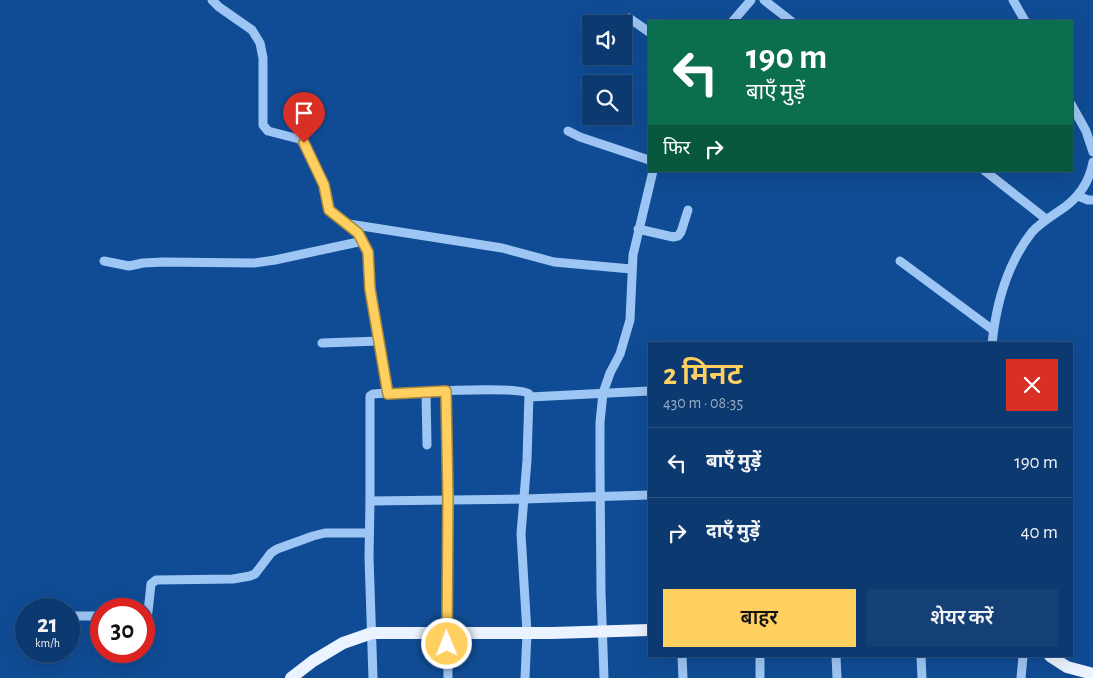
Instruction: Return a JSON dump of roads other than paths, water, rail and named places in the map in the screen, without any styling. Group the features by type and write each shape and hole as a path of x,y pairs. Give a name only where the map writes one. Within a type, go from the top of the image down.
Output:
{"main road":[{"path":"291,678 313,660 343,643 372,633 527,633 648,630"},
{"path":"1052,657 1067,667 1093,674"}],"street":[{"path":"212,0 252,30 260,43 265,129 298,139 304,143 324,185 329,210 349,224 363,241 369,257 370,289 388,394"},
{"path":"734,20 751,0"},
{"path":"764,0 790,20"},
{"path":"1013,0 1024,20"},
{"path":"632,20 648,31"},
{"path":"1073,108 1086,132 1093,151"},
{"path":"568,131 580,137 648,160"},
{"path":"992,342 999,297 1017,257 1032,232 1046,219 1078,196 1090,174 1093,162"},
{"path":"604,678 601,592 600,422 603,393 610,373 620,354 630,320 631,268 638,228 653,172"},
{"path":"986,172 1046,219"},
{"path":"1078,196 1093,200"},
{"path":"638,228 673,237 678,236 688,210"},
{"path":"349,224 502,248 554,262 631,268"},
{"path":"104,261 129,266 143,262 254,263 363,241"},
{"path":"900,261 993,330"},
{"path":"322,343 380,341"},
{"path":"446,391 448,678"},
{"path":"373,678 369,533 370,396 373,394 446,391 523,391 528,392 530,397 521,550 527,633 525,678"},
{"path":"530,397 648,391"},
{"path":"426,392 426,445"},
{"path":"370,501 648,495"},
{"path":"150,598 151,584 156,580 233,579 250,576 255,574 277,549 304,539 326,534 369,533"},
{"path":"682,657 683,678"},
{"path":"760,657 760,678"},
{"path":"836,657 837,678"},
{"path":"922,657 922,678"},
{"path":"1021,678 1023,657"}]}
